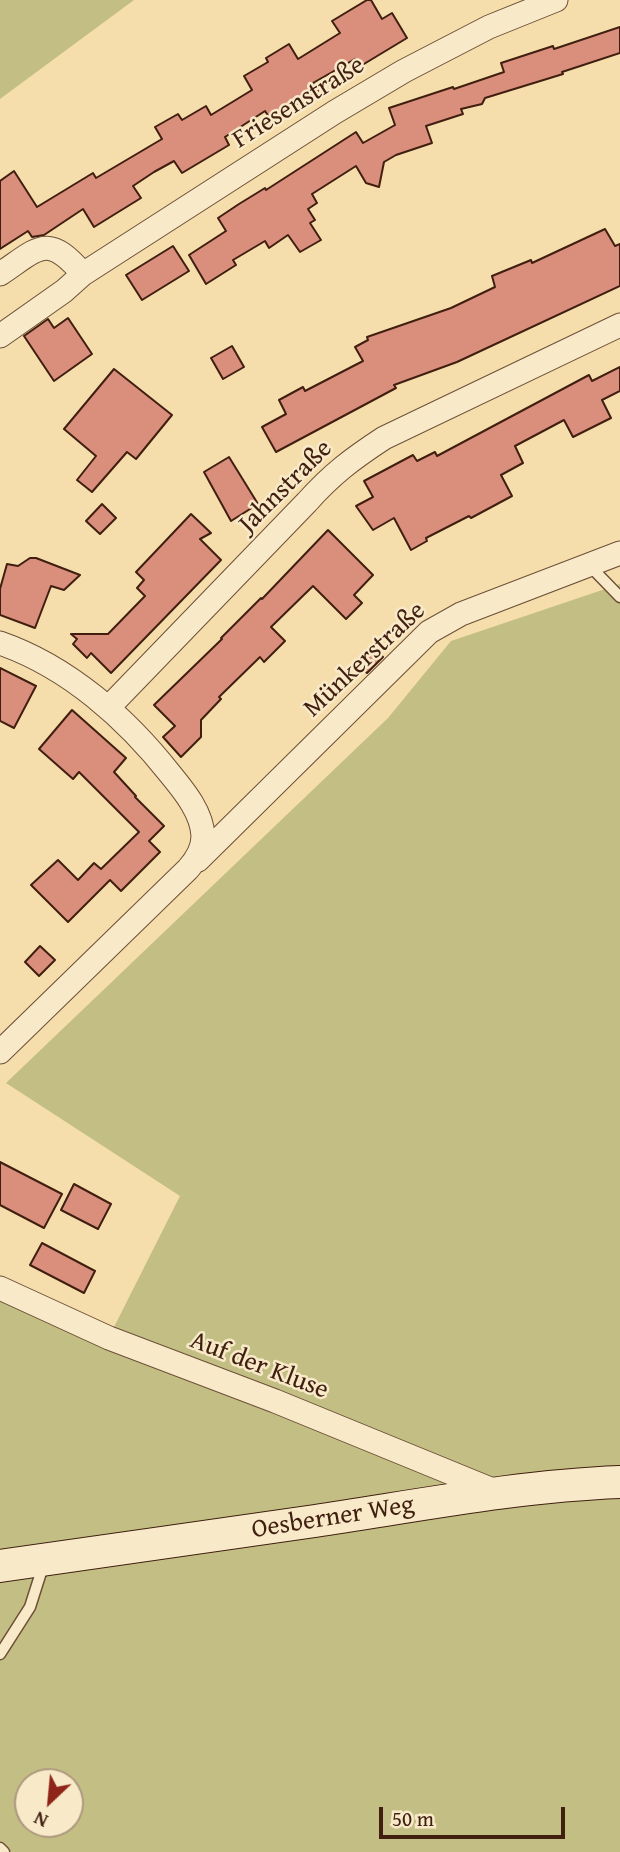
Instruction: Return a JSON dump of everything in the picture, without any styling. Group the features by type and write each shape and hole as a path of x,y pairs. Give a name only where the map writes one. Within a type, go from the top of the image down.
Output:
{"street":[{"name":"Friesenstraße","path":"0,336 64,291 83,274 335,112 404,71 489,26 556,0"},
{"path":"0,274 39,248 50,248 59,250 83,274"},
{"name":"Jahnstraße","path":"108,708 328,479 351,460 384,438 620,325"},
{"name":"Münkerstraße","path":"0,1052 429,632 461,614 620,553"},
{"path":"0,643 46,665 81,687 119,717 161,762 182,789 201,822 201,848 192,864"},
{"name":"Auf der Kluse","path":"0,1288 109,1338 275,1401 500,1493"},
{"name":"Oesberner Weg","path":"0,1566 500,1493 582,1483 620,1482"}],"lane":[{"path":"589,565 620,597"},
{"path":"0,1654 30,1607 46,1559"},
{"path":"0,1848 4,1852"}],"shaded area":[{"path":"0,0 134,0 0,99"},
{"path":"620,584 620,1852 0,1852 0,1293 109,1337 180,1196 6,1083 388,718 451,641"}],"building":[{"path":"371,0 382,19 392,13 407,38 359,67 355,59 313,83 318,91 271,120 265,111 225,137 229,145 182,173 174,161 154,172 133,186 141,198 94,227 83,209 44,235 32,237 28,231 0,249 0,181 14,171 37,207 93,173 96,178 162,139 155,127 178,114 182,120 206,106 211,115 252,90 244,76 268,62 266,58 289,44 298,59 340,33 332,21"},
{"path":"620,27 620,53 485,98 482,104 461,109 463,114 426,126 432,143 384,162 379,187 366,183 356,166 312,194 317,203 308,209 315,220 310,223 321,240 300,252 288,235 269,248 265,241 233,260 236,265 206,284 189,255 226,231 218,218 239,204 265,188 266,190 356,132 363,143 395,125 389,108 504,72 501,63"},
{"path":"605,229 615,246 620,244 620,286 457,362 394,385 396,388 276,452 262,427 286,414 279,400 303,387 305,391 363,361 355,347 368,340 367,337 451,308 495,287 492,276 531,260 532,263"},
{"path":"173,246 189,271 142,300 126,275"},
{"path":"68,318 92,354 54,381 24,336 48,319 54,328"},
{"path":"232,346 244,367 223,379 211,358"},
{"path":"620,367 620,391 602,400 611,418 573,437 564,420 515,446 523,463 501,475 512,496 426,538 427,541 411,550 394,518 373,530 356,506 373,497 364,481 413,455 417,461 435,452 437,456 589,375 592,381"},
{"path":"114,369 172,415 136,459 127,452 92,492 77,480 96,456 64,429"},
{"path":"229,457 258,504 231,521 204,472"},
{"path":"102,504 116,518 100,534 86,521"},
{"path":"191,514 211,533 200,539 221,560 111,673 91,653 87,658 73,644 77,639 71,634 108,634 145,596 137,588 144,580 136,572"},
{"path":"328,530 373,575 354,595 362,603 346,619 313,586 271,627 285,641 264,662 260,657 219,697 221,699 201,720 201,737 181,757 163,737 175,726 154,705"},
{"path":"30,558 80,575 64,590 51,586 35,628 0,615 0,589 7,564 18,566"},
{"path":"373,648 383,657 367,673 358,666"},
{"path":"0,668 36,686 14,728 0,721"},
{"path":"72,710 126,758 114,772 164,826 149,841 160,852 121,891 110,880 68,922 31,885 58,860 78,880 94,863 101,869 139,832 79,772 73,779 39,749"},
{"path":"40,946 55,960 39,976 25,962"},
{"path":"0,1162 62,1194 44,1228 0,1205"},
{"path":"74,1184 111,1204 98,1229 61,1210"},
{"path":"42,1243 95,1271 84,1293 30,1265"}]}
